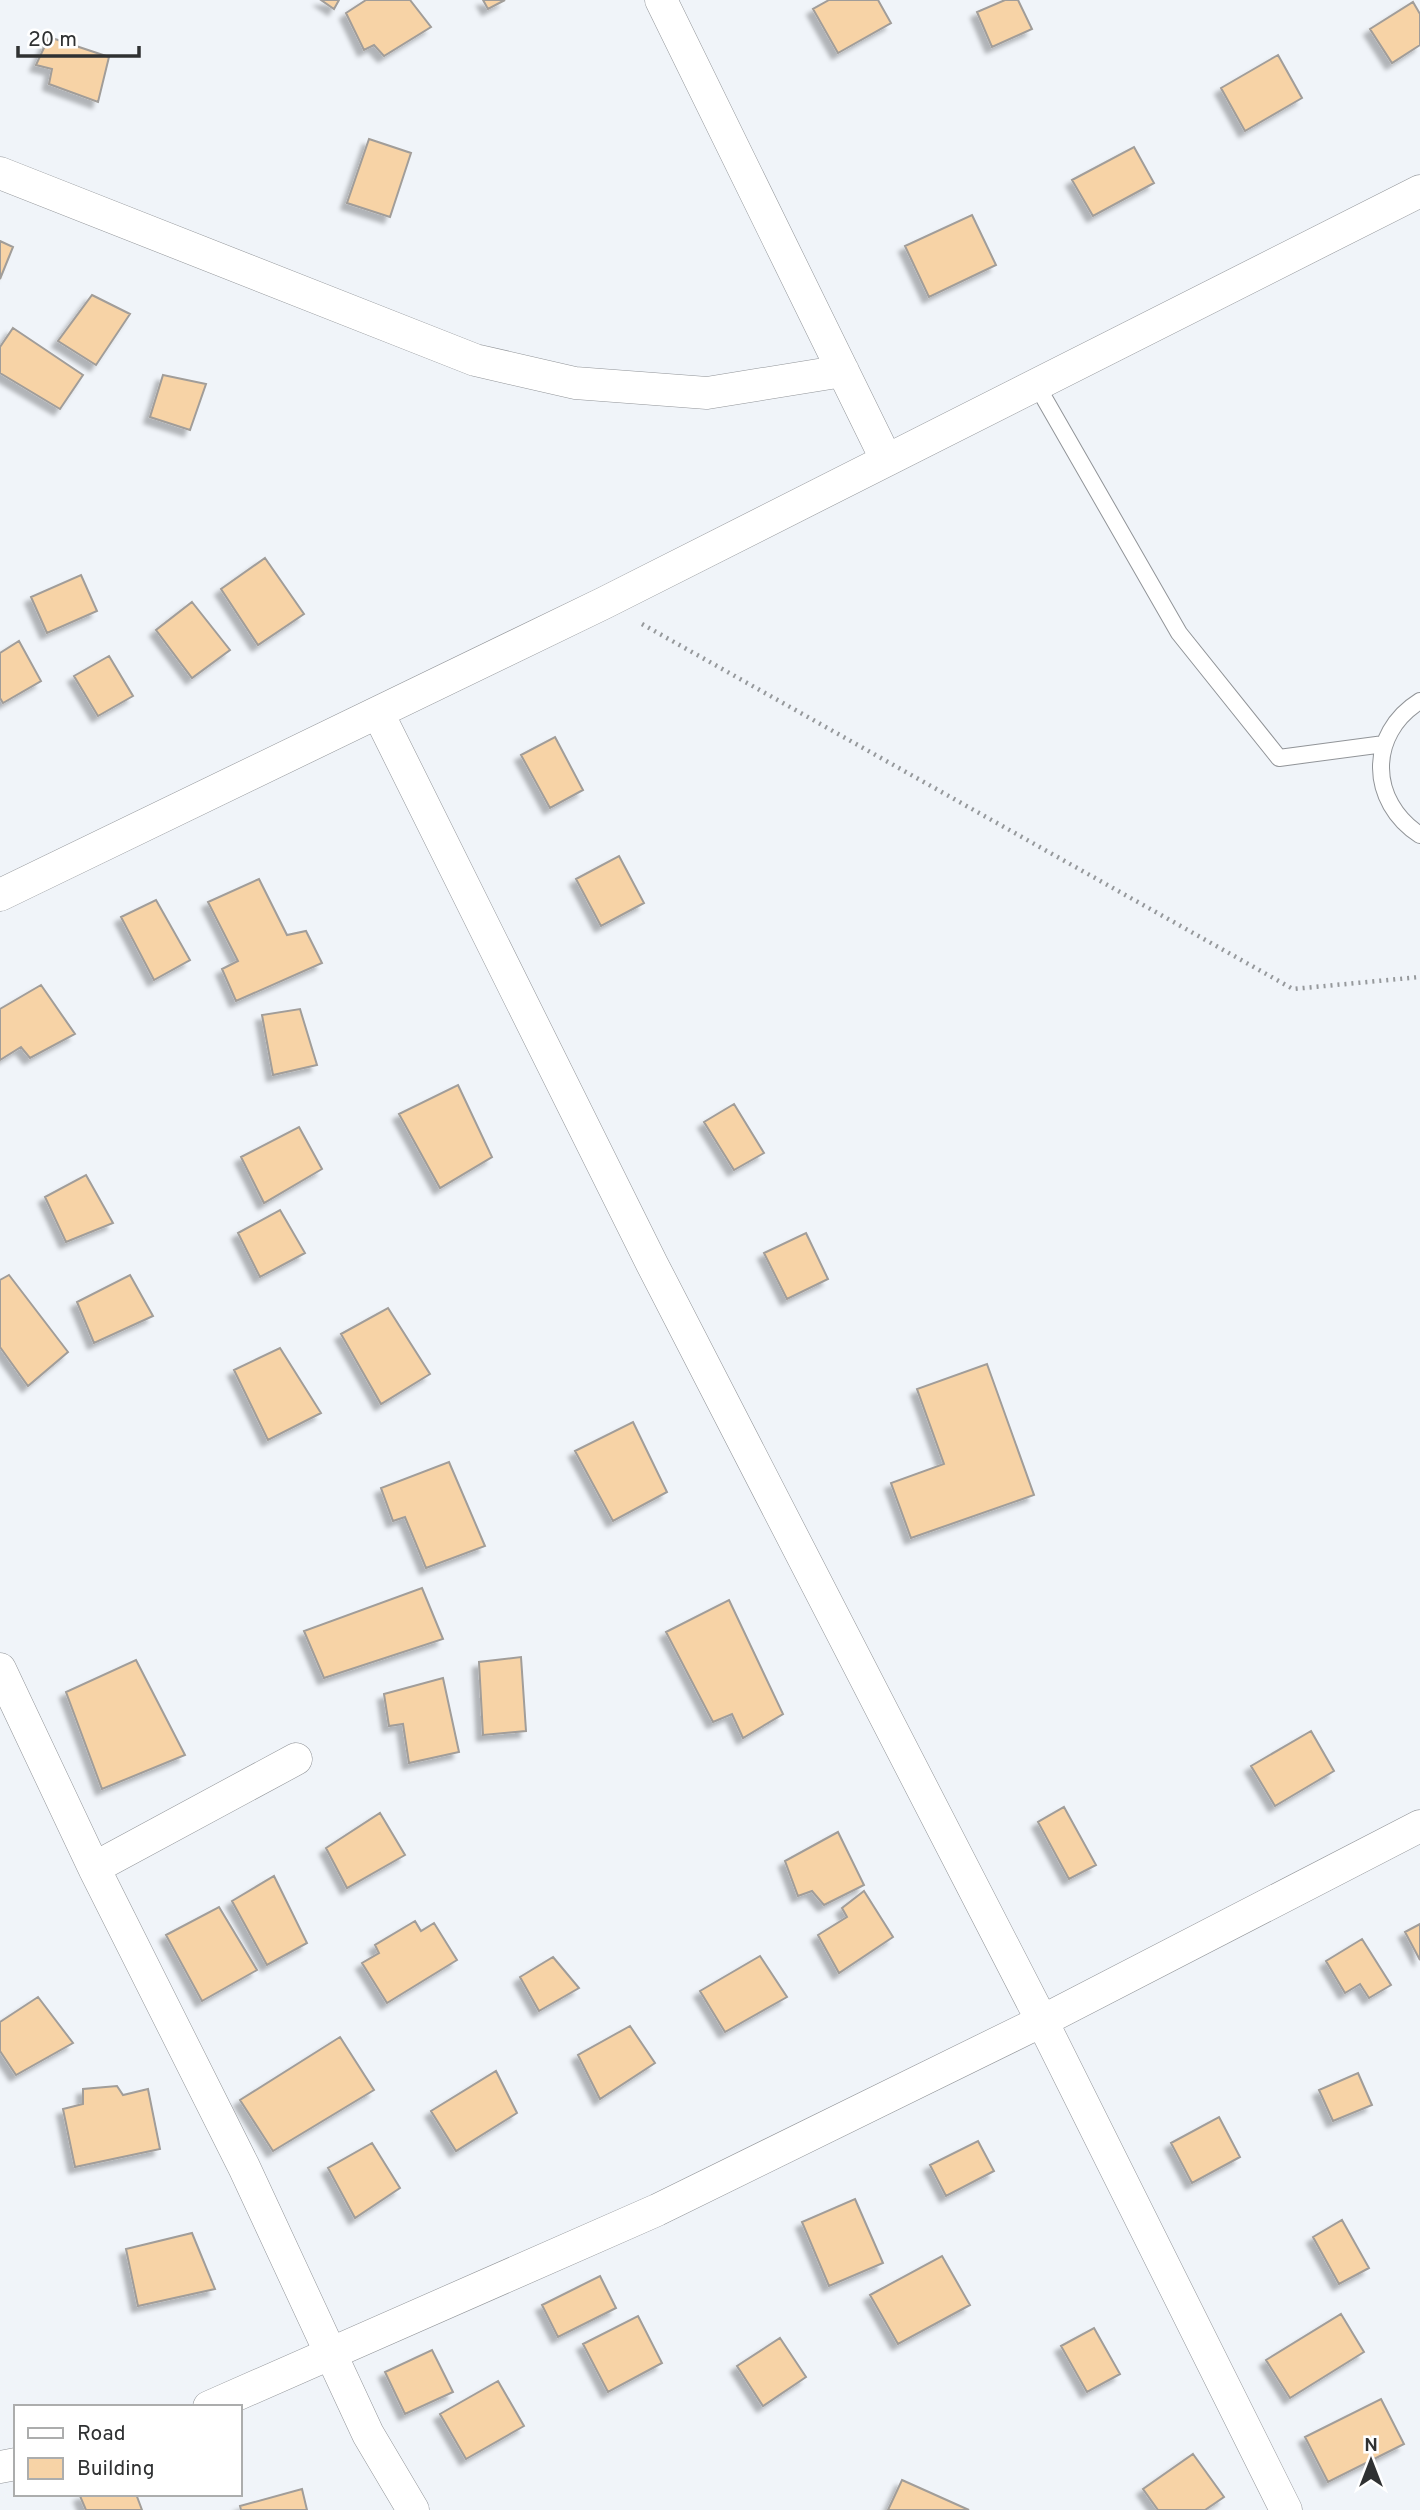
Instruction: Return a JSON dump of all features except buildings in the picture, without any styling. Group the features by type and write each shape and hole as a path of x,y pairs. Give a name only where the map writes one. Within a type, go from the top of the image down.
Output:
{"street":[{"path":"671,3 886,459"},
{"path":"0,173 488,363 575,383 707,393 844,371"},
{"path":"0,895 604,603 1420,191"},
{"path":"378,713 652,1264 1042,2021 1286,2510"},
{"path":"0,1669 94,1868 244,2166 368,2434 413,2510"},
{"path":"94,1868 296,1759"},
{"path":"213,2405 330,2351 657,2210 1042,2021 1420,1826"}],"lane":[{"path":"1036,384 1179,633 1279,758 1384,744"},
{"path":"1420,701 1408,708 1392,726 1384,744 1380,767 1383,790 1392,810 1404,825 1420,835"}],"path":[{"path":"604,603 1293,989 1420,977"}]}
